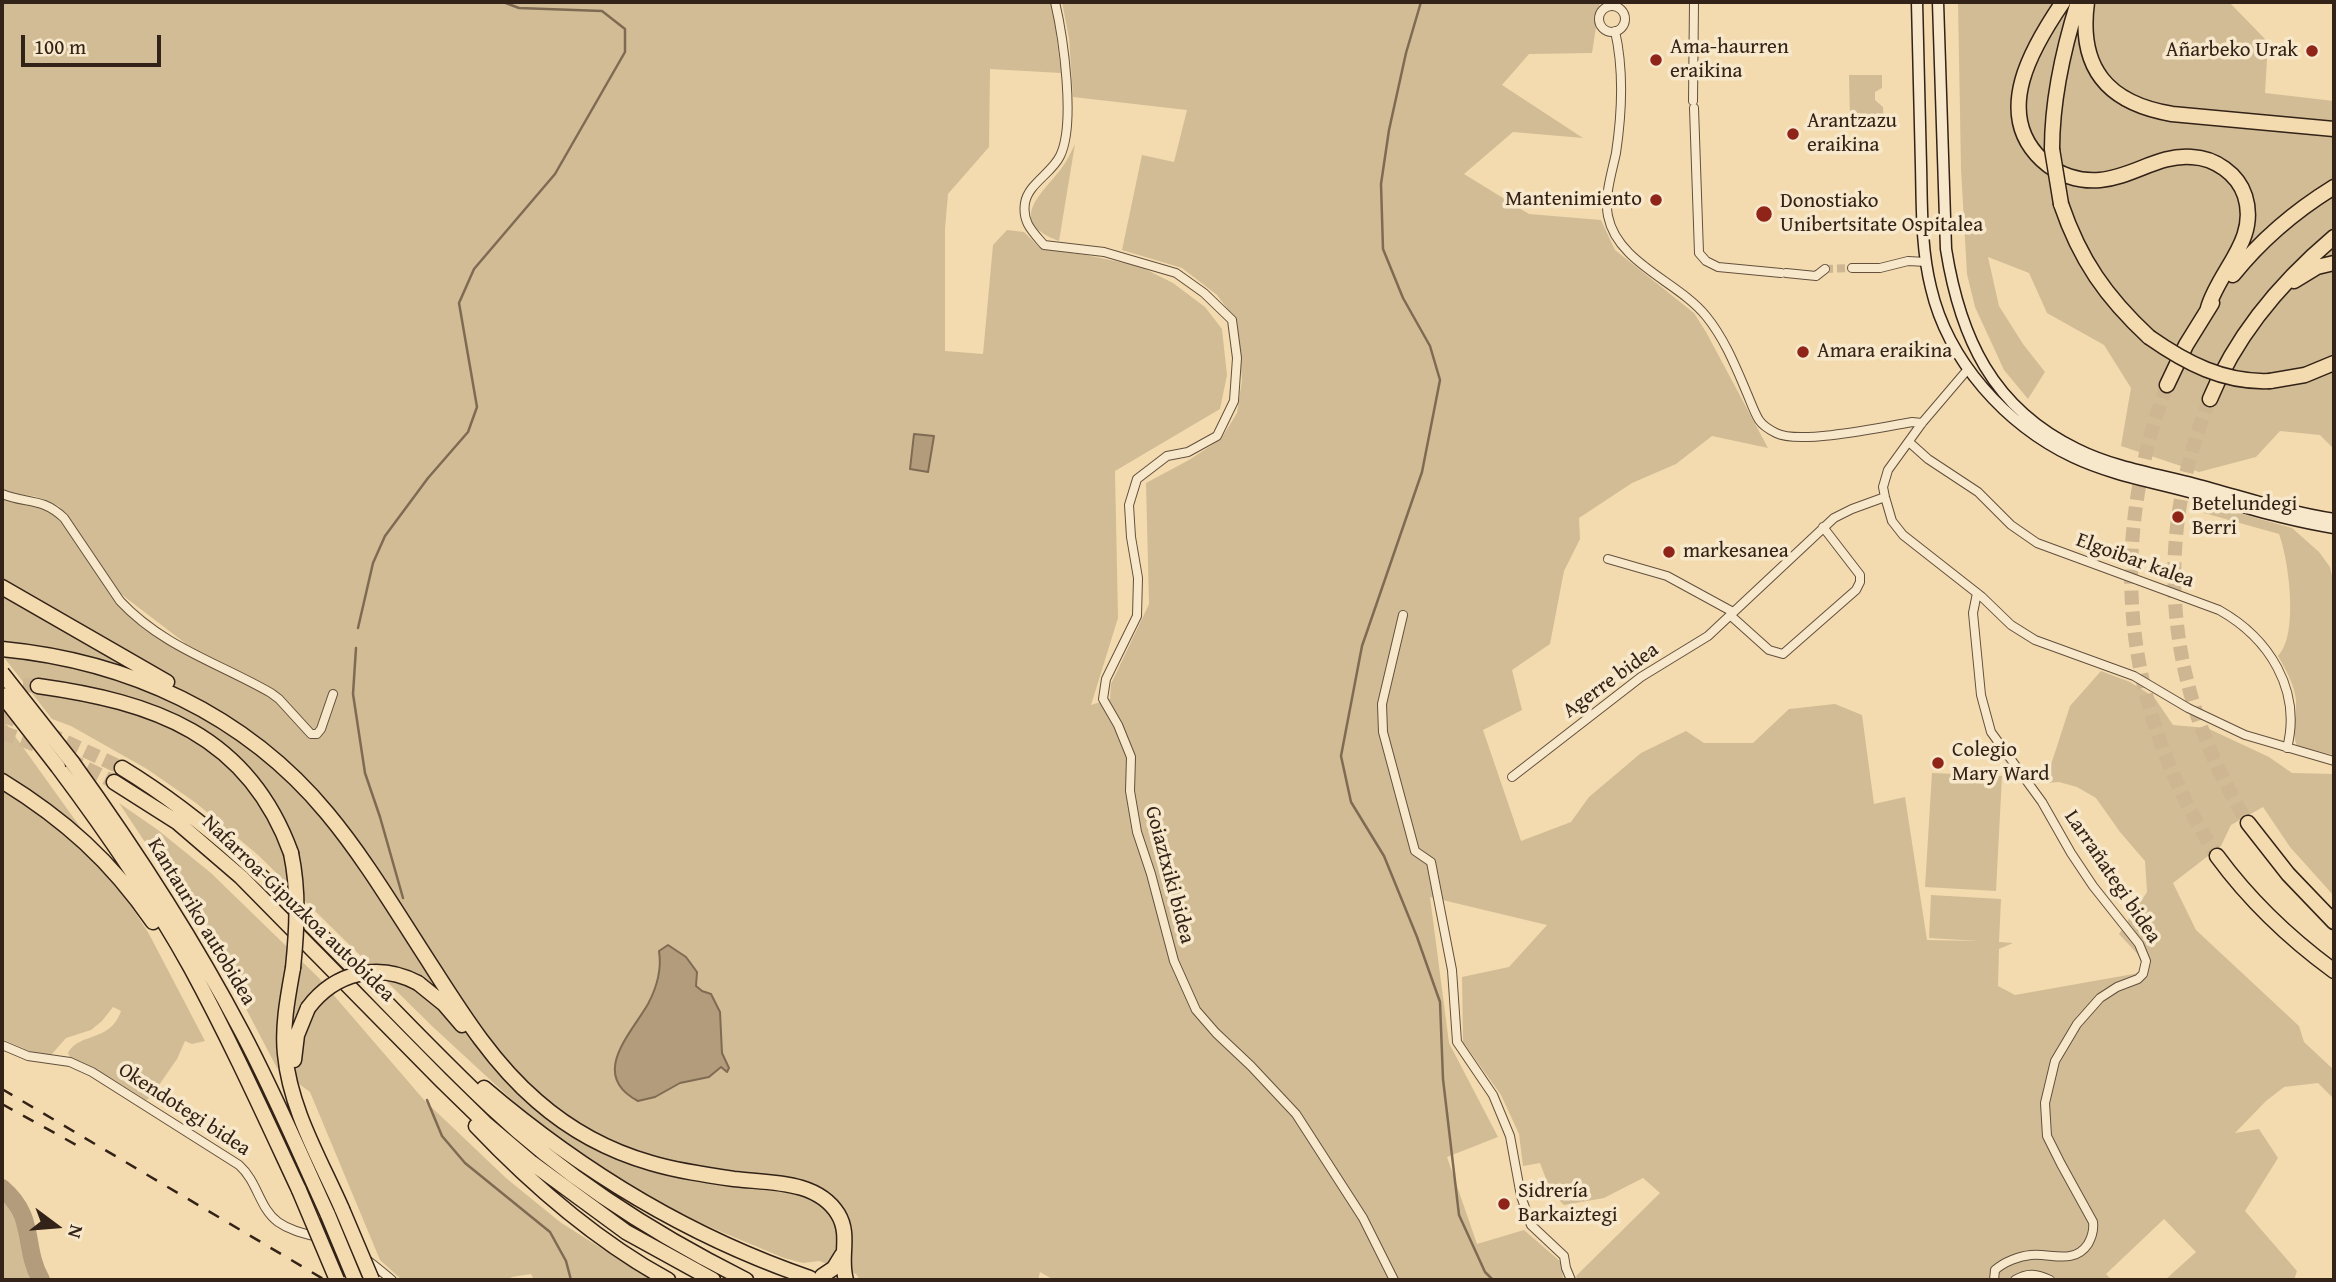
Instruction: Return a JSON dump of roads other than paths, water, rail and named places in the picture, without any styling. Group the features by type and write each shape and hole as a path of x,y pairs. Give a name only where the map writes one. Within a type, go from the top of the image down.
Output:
{"highway":[{"path":"2063,2 2037,42 2024,74 2019,107 2025,135 2031,148 2048,166 2079,180 2111,178 2181,156 2216,163 2230,173 2244,195 2247,221 2241,246 2212,293 2208,308"},
{"path":"2078,2 2056,89 2052,149 2061,204 2078,250 2092,273 2123,312 2149,337 2204,370 2247,381 2270,381 2305,375 2334,363"},
{"path":"2056,89 2063,62 2086,2"},
{"path":"2086,2 2085,38 2088,53 2105,83 2116,94 2133,104 2172,114 2334,129"},
{"path":"2167,385 2208,308 2238,268 2264,239 2334,187"},
{"path":"2210,399 2236,349 2255,320 2283,285 2334,237"},
{"path":"2283,285 2297,280 2317,267 2334,263"},
{"path":"2,587 199,700 207,711"},
{"path":"2,649 38,653 115,670 163,689 207,711 263,749 297,779 328,813 364,862 481,1041 508,1073 538,1102 590,1138 629,1156 669,1168 789,1185 807,1190 823,1199 834,1209 843,1227 846,1280"},
{"name":"Kantauriko autobidea","path":"2,673 72,762 144,865 212,976 275,1098 355,1280"},
{"path":"38,687 92,695 133,706 172,722 222,751 246,772 282,829 291,853 297,900 285,1053 303,1124 372,1280"},
{"name":"Kantauriko autobidea","path":"2,695 130,867 191,968 213,1013"},
{"name":"Nafarroa-Gipuzkoa autobidea","path":"122,768 166,796 227,844 307,921 437,1054"},
{"path":"2,781 40,804 85,841 152,920 213,1013 299,1190 337,1280"},
{"name":"Nafarroa-Gipuzkoa autobidea","path":"114,782 177,822 241,877 441,1080"},
{"path":"2248,823 2288,874 2334,922"},
{"path":"2217,856 2277,925 2334,971"},
{"path":"328,1178 301,1101 296,1074 296,1035 308,1008 329,986 357,973 388,972 418,983 444,1004 469,1034 481,1041"},
{"path":"437,1054 453,1062 571,1156 683,1224 732,1247 812,1278 834,1268 844,1248"},
{"path":"437,1054 494,1110 597,1194 677,1244 746,1280"},
{"path":"441,1080 449,1096 544,1193 575,1219 667,1280"},
{"path":"441,1080 485,1123 560,1185 626,1231 713,1280"}],"main road":[{"path":"1917,2 1923,247 1931,288 1943,323 1968,369 2016,421 2074,457 2100,468 2334,527"},
{"path":"1938,2 1944,235 1950,273 1966,328 1982,366 2011,401"},
{"path":"1926,262 1950,273"},
{"path":"1943,323 1959,342 1965,338 1966,328"},
{"path":"1968,369 1972,344"},
{"path":"1968,369 1978,371 2048,432 2077,450 2104,460 2317,517 2334,519"},
{"path":"812,1278 838,1280"}],"street":[{"name":"Goiaztxiki bidea","path":"1055,2 1062,35 1066,78 1068,106 1065,140 1060,157 1027,196 1026,223 1044,245 1104,252 1176,273 1232,320 1237,358 1234,401 1217,436 1188,452 1167,456 1137,479 1129,505 1138,578 1137,616 1107,680 1103,699 1118,724 1131,757 1130,791 1137,832 1174,961 1196,1010 1296,1114 1363,1219 1394,1280"},
{"path":"1694,2 1699,253 1706,261 1718,267 1816,276 1825,269"},
{"path":"1615,31 1619,48 1620,100 1608,192 1608,215 1613,230 1630,254 1694,303 1707,317 1722,339 1759,420 1776,433 1796,438 1912,422 1922,424"},
{"path":"1852,268 1880,268 1915,260 1926,262"},
{"path":"1968,369 1888,470 1883,487 1885,497 1892,521 1903,535 1977,593 2011,625 2035,640 2134,676 2231,730 2334,761"},
{"name":"Elgoibar kalea","path":"1909,442 1928,459 1978,492 2011,525 2037,543 2219,610 2238,621 2258,639 2278,665 2287,691 2291,720 2287,748"},
{"path":"2,495 42,503 57,511 64,517 120,601 131,613 194,656 271,693 311,733 317,734 321,729 333,694"},
{"name":"Agerre bidea","path":"1512,777 1641,677 1709,636 1834,518 1885,497"},
{"path":"1608,559 1667,576 1731,614 1769,650 1783,654 1856,590 1860,582 1860,575 1823,527"},
{"name":"Larrañategi bidea","path":"1977,593 1973,613 1981,695 1991,732 2042,802 2093,886 2139,944 2146,961 2143,974 2138,979 2117,987 2100,998 2077,1024 2056,1061 2045,1103 2048,1136 2093,1222 2094,1228 2089,1242 2074,1255 2059,1257 2032,1254 2008,1262 1995,1270 1994,1280"},
{"path":"1403,615 1382,704 1383,732 1415,851 1431,862 1452,970 1457,1042 1493,1095 1510,1136 1521,1196 1531,1225 1564,1256 1571,1280"},
{"name":"Okendotegi bidea","path":"2,1045 28,1056 70,1062 108,1081 239,1165 252,1179 265,1209 275,1220 293,1230 356,1251 393,1280"},
{"path":"2015,1280 2032,1274 2050,1280"}],"waterway":[{"path":"358,628 373,563 385,536 428,478 468,432 477,407 459,303 474,269 555,174 625,52 625,29 602,11 519,8 503,2"},
{"path":"1421,2 1406,53 1389,130 1381,184 1383,249 1403,298 1430,346 1440,380 1422,472 1362,646 1341,756 1351,802 1384,856 1440,1002 1443,1079 1459,1215 1485,1272 1493,1280"},
{"path":"356,648 353,694 365,773 403,898"},
{"path":"427,1100 442,1136 465,1163 550,1232 566,1261 571,1280"},
{"path":"2,1188 13,1199 25,1221 35,1268 41,1280"}],"tunnel":[{"path":"1825,269 1852,268"},
{"path":"2167,385 2148,446 2136,507 2131,567 2134,627 2144,685 2161,743 2185,800 2217,856"},
{"path":"2210,399 2191,453 2180,508 2174,562 2176,616 2184,669 2199,721 2220,773 2248,823"},
{"path":"2,683 38,686"},
{"path":"2,715 29,725"},
{"path":"2,732 46,749"},
{"path":"47,733 122,768"},
{"path":"68,759 114,782"}],"railway":[{"path":"2,1089 325,1280"},
{"path":"2,1104 80,1147"}],"place":[{"name":"Añarbeko Urak","path":"2312,51"},
{"name":"Ama-haurren eraikina","path":"1656,60"},
{"name":"Arantzazu eraikina","path":"1793,134"},
{"name":"Mantenimiento","path":"1656,200"},
{"name":"Donostiako Unibertsitate Ospitalea","path":"1764,214"},
{"name":"Amara eraikina","path":"1803,352"},
{"name":"Betelundegi Berri","path":"2178,517"},
{"name":"markesanea","path":"1669,552"},
{"name":"Colegio Mary Ward","path":"1938,763"},
{"name":"Sidrería Barkaiztegi","path":"1504,1204"}]}
